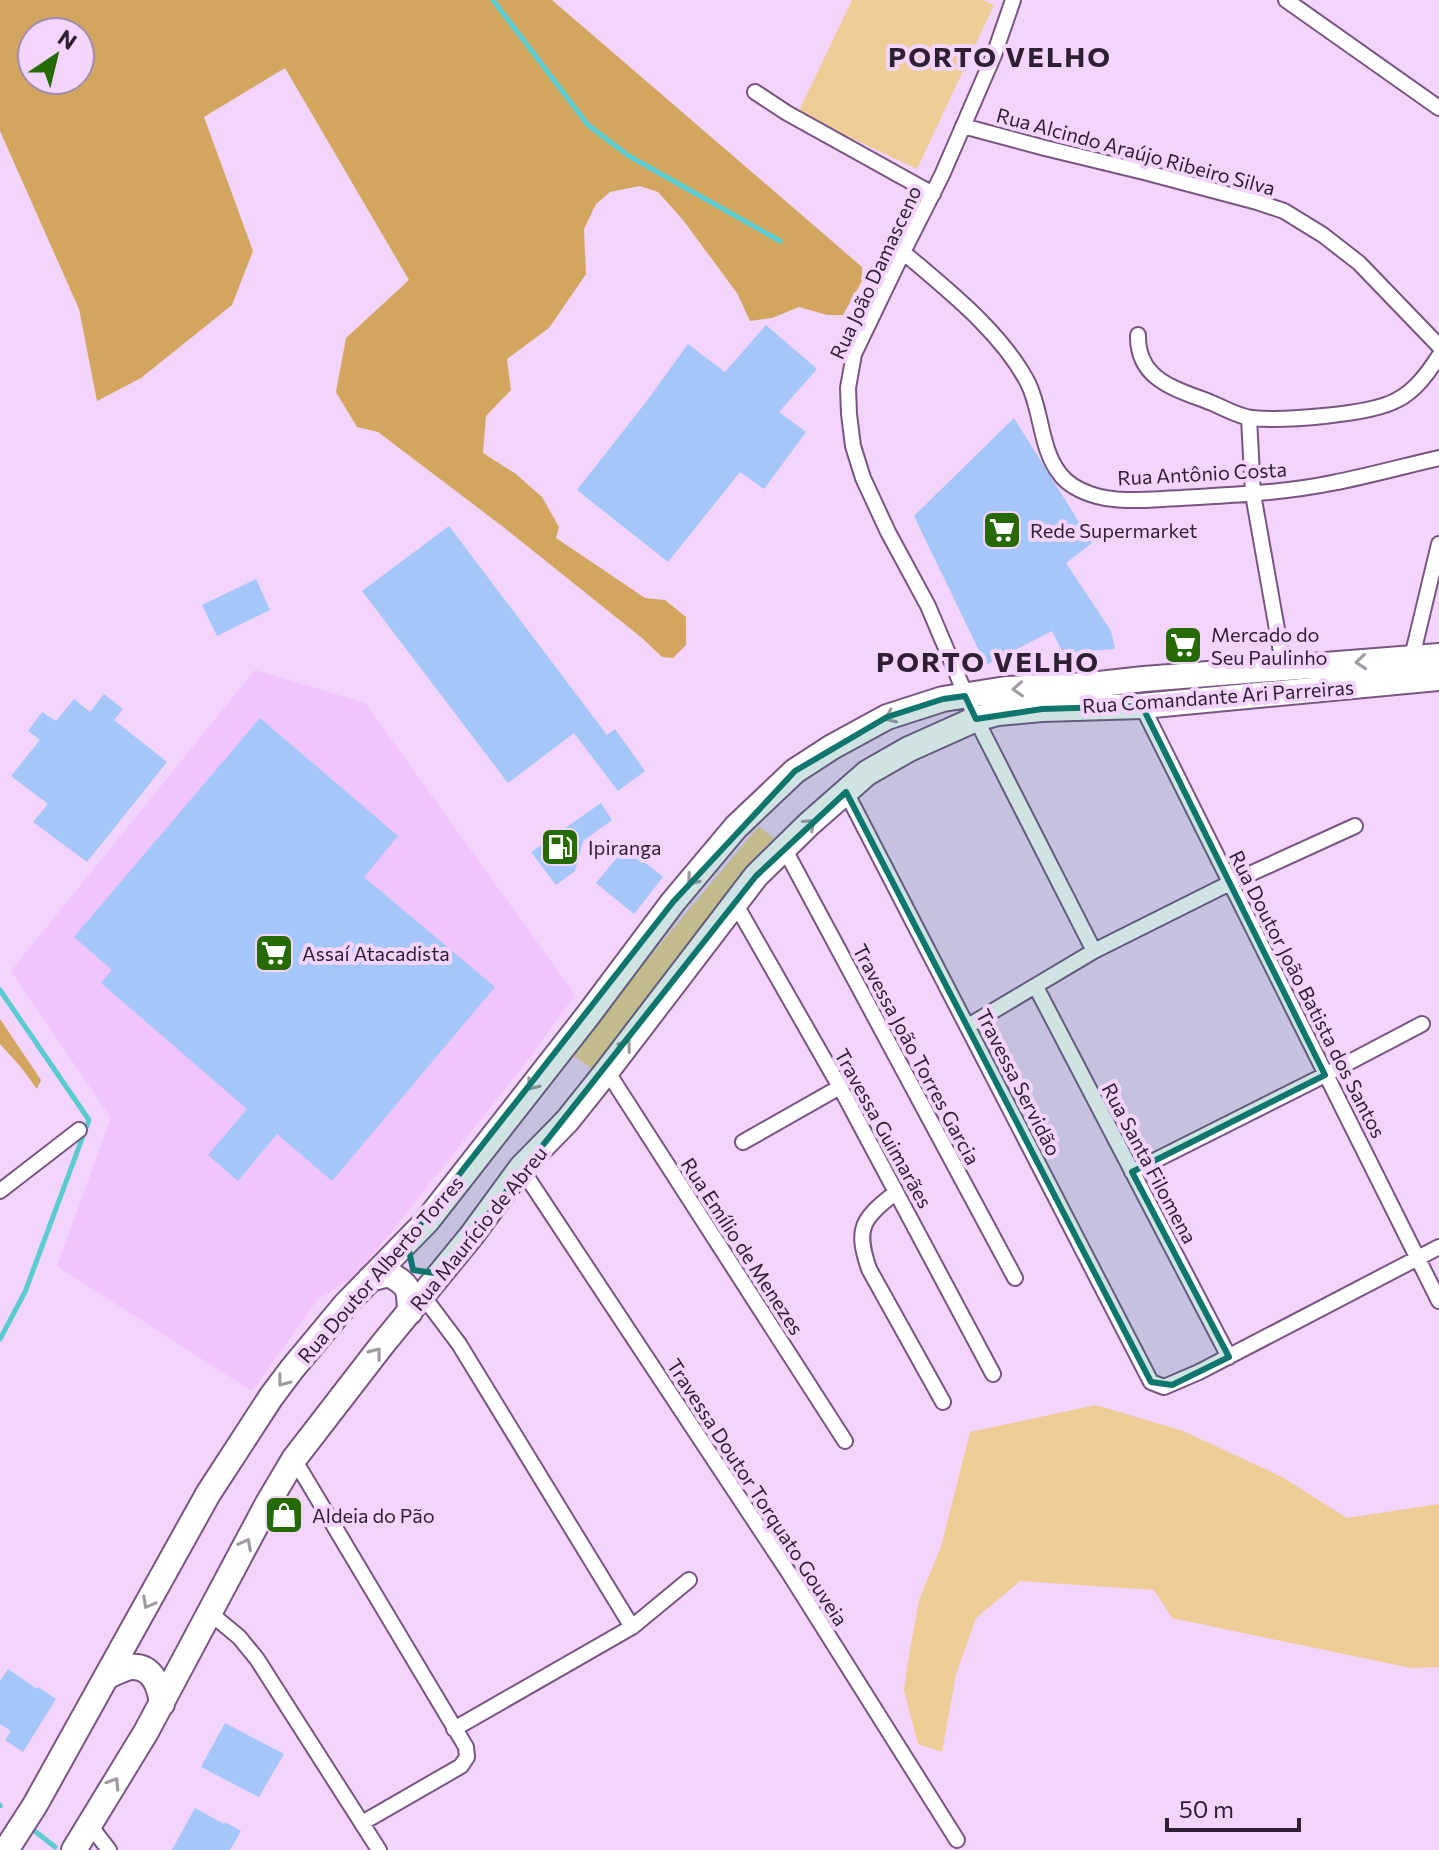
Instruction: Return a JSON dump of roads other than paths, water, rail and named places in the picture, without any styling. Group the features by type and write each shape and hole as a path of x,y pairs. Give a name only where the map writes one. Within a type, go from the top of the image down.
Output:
{"main road":[{"name":"Rua Doutor Alberto Torres","path":"6,1850 35,1805 208,1494 271,1397 370,1279 427,1221 673,902 736,827 795,771 887,717 943,699 1006,689 1439,656"},
{"name":"Rua Comandante Ari Parreiras","path":"987,716 1042,709 1142,706 1439,678"},
{"name":"Rua Maurício de Abreu","path":"74,1850 162,1704 294,1459 521,1168 567,1121 607,1071 756,876 867,773 909,749 987,716"},
{"path":"407,1241 407,1256 413,1270 425,1276 441,1274"},
{"path":"370,1279 389,1274 404,1282 417,1304"},
{"path":"106,1677 132,1667 141,1669 156,1680 162,1704"}],"street":[{"name":"Rua João Damasceno","path":"1013,0 994,55 933,194 854,354 848,388 853,446 863,478 928,606 965,696 987,716 1094,951"},
{"path":"1286,0 1439,108"},
{"path":"755,92 933,194"},
{"name":"Rua Alcindo Araújo Ribeiro Silva","path":"963,126 1284,211 1323,235 1359,263 1439,346"},
{"name":"Rua Antônio Costa","path":"903,252 957,299 1013,359 1030,386 1052,464 1072,486 1091,495 1118,500 1253,494 1331,483 1439,458"},
{"path":"1138,335 1139,354 1152,375 1169,387 1249,418 1299,417 1366,410 1388,404 1408,393 1427,375 1439,356"},
{"path":"1249,418 1253,494 1284,669"},
{"path":"1412,657 1439,544"},
{"name":"Rua Doutor João Batista dos Santos","path":"1142,706 1439,1301"},
{"name":"Travessa Servidão","path":"846,792 1151,1382 1159,1386 1172,1385 1229,1357"},
{"path":"968,1026 1094,951 1230,883 1355,826"},
{"name":"Travessa João Torres Garcia","path":"784,848 1015,1278"},
{"name":"Travessa Guimarães","path":"735,903 840,1087 993,1374"},
{"name":"Rua Santa Filomena","path":"1036,987 1229,1357"},
{"path":"1132,1172 1422,1024"},
{"name":"Rua Emílio de Menezes","path":"607,1071 845,1441"},
{"path":"743,1142 840,1087"},
{"path":"0,1191 79,1130"},
{"name":"Travessa Doutor Torquato Gouveia","path":"521,1168 789,1573 957,1840"},
{"path":"895,1193 867,1218 862,1232 862,1247 869,1269 943,1402"},
{"path":"1229,1357 1439,1247"},
{"path":"417,1304 459,1344 632,1627"},
{"path":"294,1459 466,1747 467,1757 461,1766 362,1823"},
{"path":"454,1729 632,1627 689,1580"},
{"path":"210,1613 239,1637 257,1659 379,1850"},
{"path":"89,1824 109,1850"}],"waterway":[{"path":"493,0 588,125 629,156 780,241"},
{"path":"0,990 89,1120 25,1292 0,1339"},
{"path":"36,1832 55,1847"}],"place":[{"name":"Rede Supermarket","path":"1002,530"},
{"name":"Mercado do Seu Paulinho","path":"1183,645"},
{"name":"Ipiranga","path":"560,847"},
{"name":"Assaí Atacadista","path":"274,953"},
{"name":"Aldeia do Pão","path":"284,1515"}],"district":[{"name":"PORTO VELHO","path":"1000,56"},
{"name":"PORTO VELHO","path":"988,661"}]}
